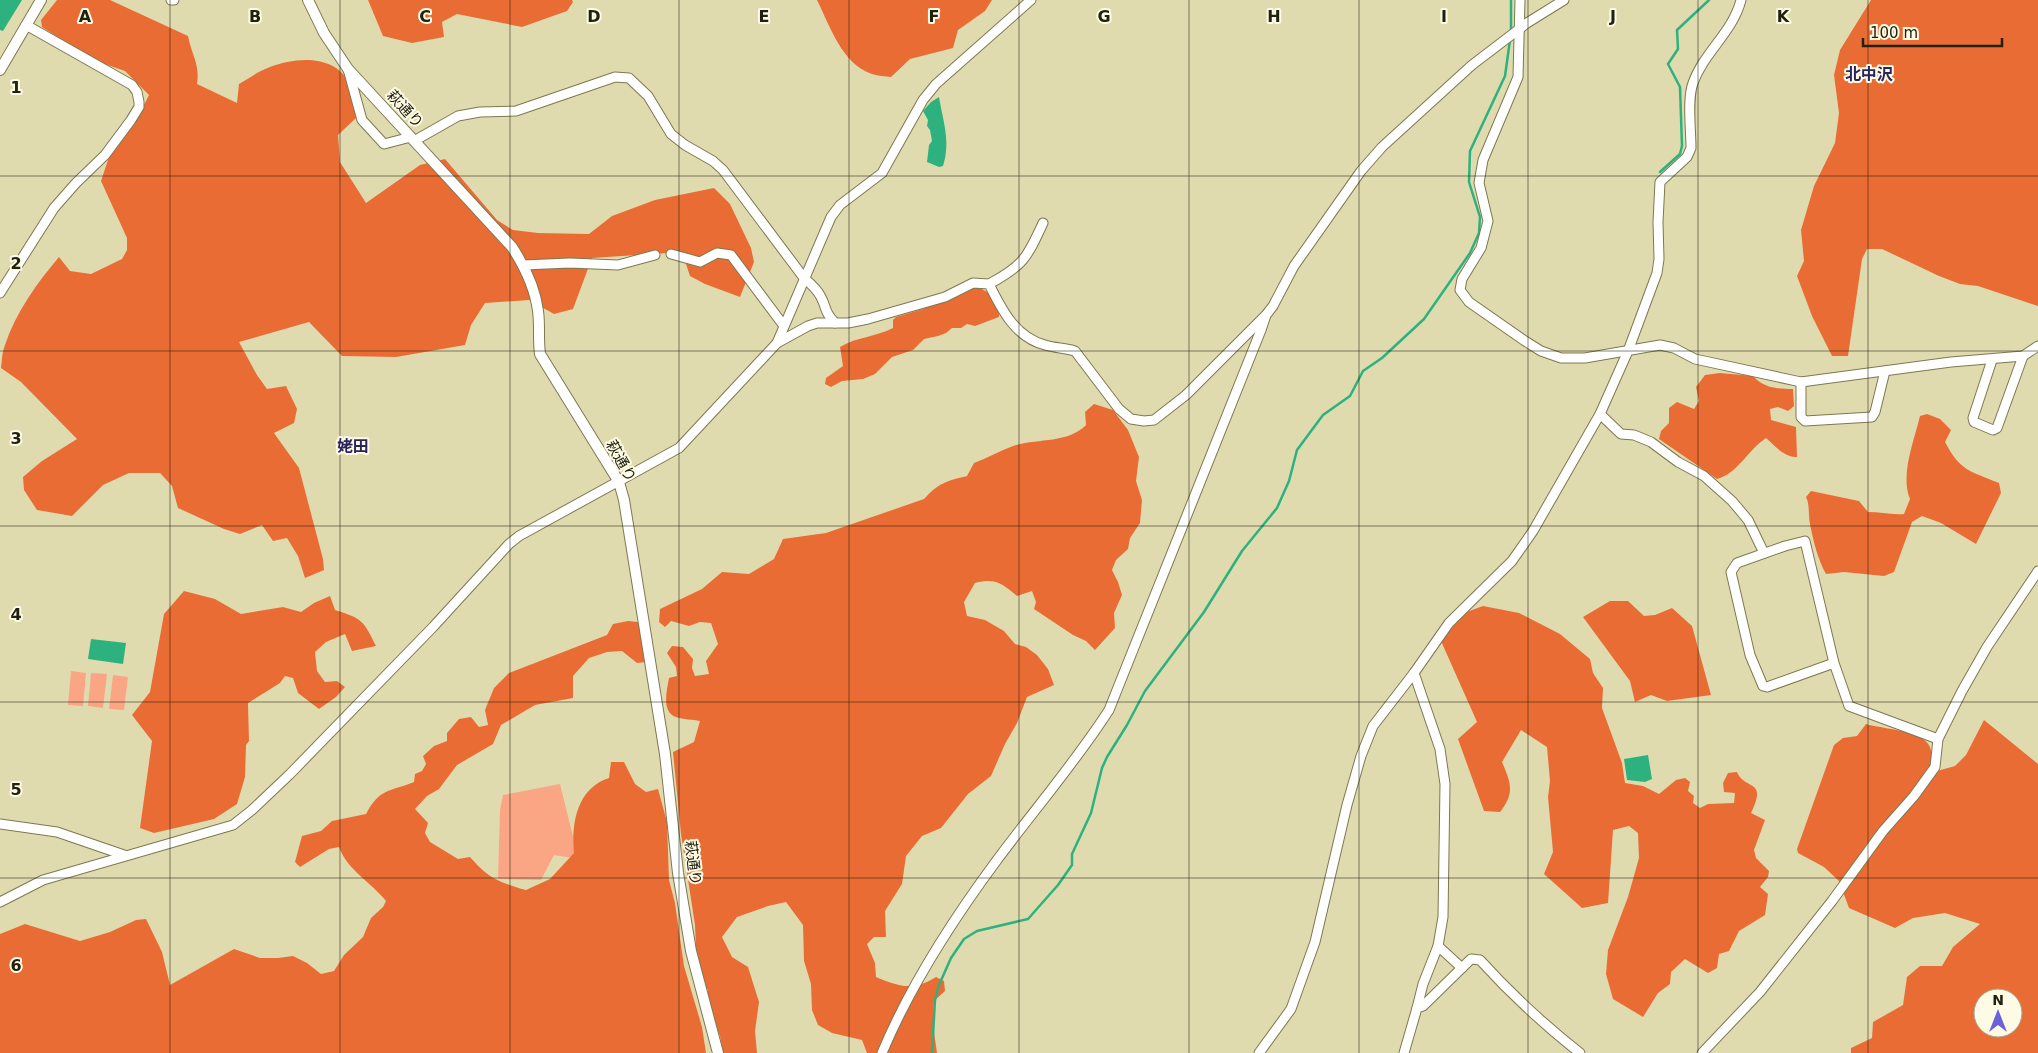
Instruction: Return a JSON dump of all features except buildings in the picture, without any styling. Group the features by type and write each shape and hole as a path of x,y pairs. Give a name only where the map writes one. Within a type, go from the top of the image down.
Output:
{"street":[{"path":"0,70 41,0"},
{"name":"萩通り","path":"308,0 328,39 348,69 512,247 524,265 536,299 540,354 619,482 629,523 665,754 678,874 691,951 718,1053"},
{"path":"777,343 831,217 840,205 882,173 923,100 932,89 1031,0"},
{"path":"1520,0 1521,28 1518,77 1483,160 1480,172 1480,190 1488,222 1481,248 1462,279 1460,290 1469,302 1541,351 1561,358 1585,358 1660,346 1674,348 1695,359 1801,382 1951,362 2023,356 2038,346"},
{"path":"989,284 1002,309 1018,330 1028,338 1046,345 1075,351 1119,409 1130,419 1154,420 1186,395 1266,315 1273,306 1294,266 1361,171 1382,147 1472,66 1521,28 1564,0"},
{"path":"1259,1053 1291,1009 1315,942 1347,805 1367,740 1374,726 1449,623 1512,561 1533,531 1600,414 1628,351 1658,272 1660,259 1658,222 1660,182 1687,157 1691,148 1692,84 1699,70 1733,21 1741,0"},
{"path":"0,293 54,208 105,155 139,107 137,92 132,85 26,25"},
{"path":"348,69 362,120 384,144 412,139 458,116 480,112 516,111 615,77 630,78 648,96 671,134 685,145 713,161 723,170 804,278 818,293 826,312 835,322"},
{"path":"0,902 43,880 233,825 290,774 433,627 502,550 519,536 678,448 777,343 817,323 862,321 945,297 973,283 989,284 1012,272 1030,253 1043,223"},
{"path":"671,254 700,262 718,253 731,255 784,326"},
{"path":"524,265 570,263 618,265 655,255"},
{"path":"817,323 826,312"},
{"path":"882,1053 895,1022 960,912 997,860 1088,742 1109,710 1266,315"},
{"path":"1992,360 1973,418 1974,422 1993,430 1997,428 2023,356"},
{"path":"1801,382 1801,417 1804,421 1872,417 1875,412 1885,371"},
{"path":"1600,414 1621,434 1651,442 1678,462 1704,476 1732,501 1748,520 1764,553"},
{"path":"1834,662 1767,687 1763,686 1750,655 1732,572 1737,563 1804,541 1834,662 1849,706 1938,739"},
{"path":"1702,1053 1760,992 1832,901 1883,831 1914,796 1935,768 1938,739 1987,646 2038,571"},
{"path":"1404,1053 1423,984 1438,946 1443,917 1445,784 1440,749 1414,673"},
{"path":"0,824 57,832 124,855"},
{"path":"1438,946 1462,968"},
{"path":"1417,1008 1423,1006 1471,959 1480,960 1516,999 1548,1028 1580,1053"}],"shaded area":[{"path":"0,0 22,0 3,31 0,30"},
{"path":"57,0 110,0 188,36 197,65 197,84 237,103 239,84 270,67 291,61 314,60 335,67 350,84 356,118 338,135 340,162 366,203 420,165 445,159 497,220 513,230 538,233 589,234 612,216 655,200 714,188 730,204 751,248 754,262 740,297 705,284 690,276 682,252 592,258 573,309 554,314 529,300 485,303 471,325 465,345 396,357 342,356 309,322 239,342 267,389 286,386 297,409 294,423 274,433 299,468 323,559 324,570 305,578 298,556 287,538 273,541 262,525 240,534 224,529 178,508 172,486 160,473 129,473 103,485 72,516 37,510 24,490 23,477 42,461 77,439 21,382 1,368 4,348 21,310 59,257 70,271 91,274 122,259 127,250 127,238 101,181 109,157 138,117 149,95 125,71 93,60 42,27 41,20"},
{"path":"368,0 572,0 573,2 567,11 522,27 457,14 442,22 444,37 412,43 383,36"},
{"path":"817,0 992,0 985,11 958,30 953,48 910,59 891,77 872,74 853,62 838,43"},
{"path":"1871,0 2038,0 2038,306 1978,286 1960,284 1882,249 1867,249 1862,259 1848,356 1832,356 1812,316 1797,276 1804,261 1801,230 1814,186 1835,143 1839,113 1834,75 1840,50"},
{"path":"939,97 946,148 943,166 939,167 927,162 929,145 932,141 930,130 927,126 928,120 923,111 931,102"},
{"path":"974,287 984,290 992,297 999,312 999,317 975,326 967,324 961,328 952,328 946,333 924,339 913,350 892,357 875,374 863,379 842,381 831,387 825,384 826,378 843,366 840,347 893,328 893,320 896,317 923,309"},
{"path":"1720,373 1753,376 1771,387 1793,389 1794,406 1788,411 1778,407 1770,409 1771,420 1796,427 1797,457 1784,453 1766,438 1737,467 1717,479 1659,439 1661,431 1669,423 1669,408 1677,402 1694,409 1699,401 1696,387 1705,375"},
{"path":"1094,404 1113,410 1128,430 1139,457 1136,481 1142,500 1140,523 1130,538 1128,549 1116,560 1112,570 1122,595 1114,613 1115,628 1095,650 1086,641 1073,635 1034,609 1036,602 1032,591 1017,596 993,581 975,583 964,602 967,616 985,620 1004,631 1015,644 1026,647 1037,655 1048,669 1054,685 1027,697 1017,723 1005,744 991,776 968,794 941,828 922,836 906,856 902,884 885,911 886,937 874,937 867,944 875,963 876,977 906,986 920,984 936,977 944,981 945,991 934,1001 933,1025 937,1053 867,1053 862,1040 832,1033 818,1025 812,1010 811,984 804,961 803,925 786,902 737,917 722,937 732,957 748,967 759,1002 755,1031 757,1053 723,1053 720,1036 707,1002 708,990 702,981 696,949 695,925 681,834 673,752 694,742 700,721 679,718 671,714 666,700 669,678 677,676 676,667 667,653 672,646 683,647 693,659 692,668 695,676 709,674 706,661 718,644 711,623 700,622 689,626 671,621 665,627 659,622 660,609 702,589 722,572 749,574 774,559 783,539 826,533 924,499 943,483 967,476 974,463 1003,450 1013,446 1070,435 1086,425 1085,412"},
{"path":"1927,414 1940,419 1951,430 1945,442 1950,452 1961,465 1999,483 2001,493 1976,544 1941,523 1922,516 1912,522 1894,572 1884,576 1844,572 1826,574 1814,543 1806,497 1811,491 1859,501 1868,512 1904,514 1910,499 1906,479 1909,458 1920,416"},
{"path":"184,591 215,599 241,614 283,607 301,612 314,603 330,596 335,610 357,618 365,626 376,646 352,651 345,634 326,642 315,652 317,671 325,682 337,681 345,687 336,697 319,709 298,693 293,678 285,676 280,683 248,703 249,741 246,745 245,777 237,804 214,819 154,833 140,828 152,741 132,715 150,692 164,614"},
{"path":"1610,601 1628,601 1644,616 1655,615 1672,608 1692,626 1711,695 1667,701 1651,695 1635,702 1630,681 1583,617"},
{"path":"1483,606 1519,613 1560,634 1590,659 1593,673 1603,688 1602,708 1622,763 1625,783 1643,786 1659,794 1676,780 1685,778 1690,782 1688,791 1694,796 1693,803 1700,808 1708,804 1734,803 1735,793 1724,792 1723,783 1728,773 1737,772 1745,782 1756,790 1756,802 1751,813 1765,820 1754,850 1756,858 1769,871 1768,877 1760,887 1768,894 1765,915 1739,931 1729,951 1719,954 1717,968 1708,973 1685,959 1671,972 1670,984 1658,993 1643,1017 1613,999 1606,974 1608,950 1628,897 1639,858 1638,833 1629,826 1613,830 1608,903 1582,908 1544,874 1553,852 1548,797 1550,781 1547,747 1521,730 1502,762 1508,776 1510,788 1508,799 1500,812 1484,811 1458,739 1477,722 1441,641 1464,613"},
{"path":"628,621 638,622 642,630 646,662 637,663 622,651 607,652 589,658 573,676 573,698 535,705 501,725 493,744 457,765 439,789 427,796 415,809 428,823 425,833 430,842 458,859 470,857 495,879 526,890 550,879 574,853 574,830 578,808 590,790 598,783 609,778 611,762 624,762 635,784 646,792 658,789 667,822 669,880 675,903 684,966 702,1027 706,1053 0,1053 0,934 25,924 80,941 110,932 136,920 146,919 162,952 170,985 234,949 260,958 293,956 307,963 321,974 334,971 344,955 363,937 371,918 383,907 386,901 348,863 339,847 329,849 300,867 295,862 302,836 321,831 332,821 366,814 381,795 414,782 415,774 422,771 426,764 423,756 434,746 447,741 447,733 459,719 471,717 479,727 488,725 485,710 494,688 509,673 607,635 613,624"},
{"path":"91,639 126,643 123,664 88,659"},
{"path":"71,671 86,673 83,706 68,705"},
{"path":"91,673 107,674 103,708 88,706"},
{"path":"113,675 128,677 124,710 109,709"},
{"path":"1984,720 2038,764 2038,1053 1851,1053 1851,1048 1872,1038 1873,1022 1903,1005 1907,977 1920,966 1942,966 1953,947 1980,924 1945,913 1913,918 1895,928 1849,908 1839,881 1824,867 1798,853 1797,849 1834,745 1843,738 1857,736 1866,724 1901,731 1926,741 1932,754 1932,767 1937,771 1955,766 1966,755"},
{"path":"1648,755 1652,779 1645,782 1627,780 1624,759"},
{"path":"560,784 576,849 573,858 554,855 541,880 498,879 500,810 503,795"}],"waterway":[{"path":"1511,0 1511,32"},
{"path":"1660,172 1680,154 1682,146 1680,87 1668,64 1678,49 1677,30 1709,0"},
{"path":"932,1053 935,1000 939,985 951,958 964,939 977,931 1028,919 1058,885 1072,865 1072,854 1091,813 1102,768 1107,757 1145,691 1204,612 1242,551 1277,508 1289,481 1297,450 1323,415 1350,396 1363,371 1382,358 1424,319 1470,253 1479,233 1480,217 1469,182 1470,151 1505,76 1510,40"}],"district":[{"name":"北中沢","path":"1869,74"},
{"name":"姥田","path":"353,446"}]}
